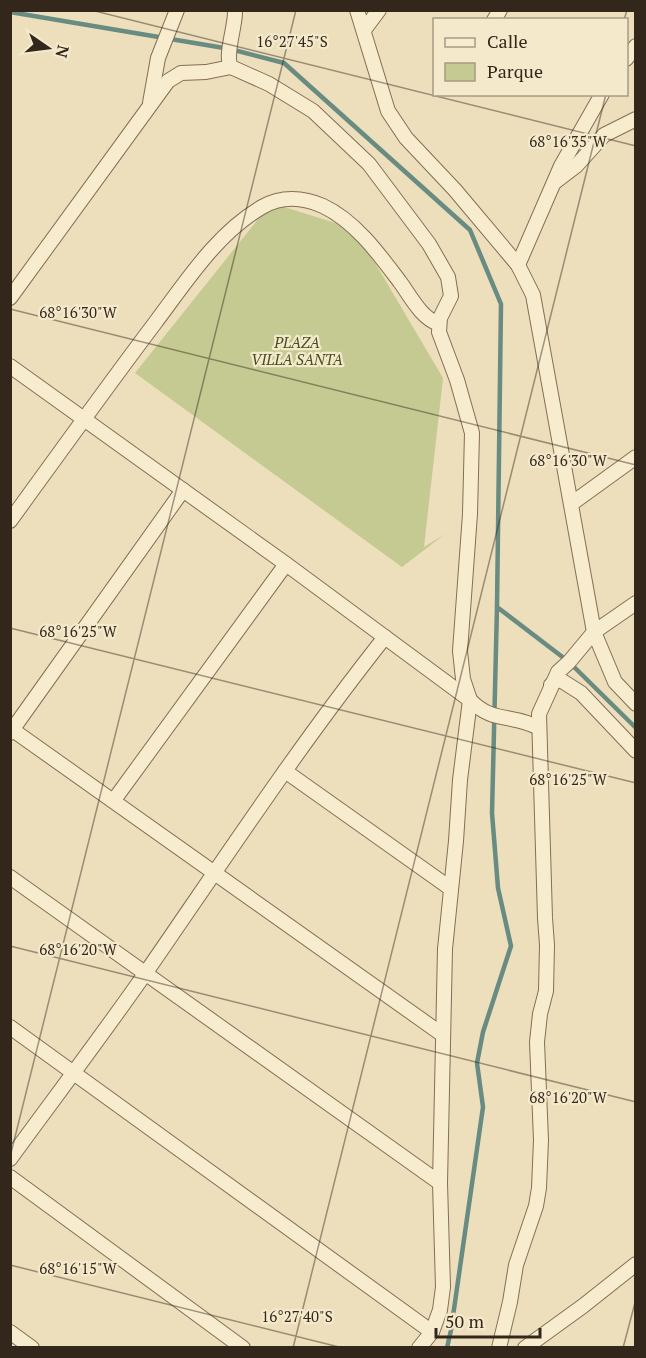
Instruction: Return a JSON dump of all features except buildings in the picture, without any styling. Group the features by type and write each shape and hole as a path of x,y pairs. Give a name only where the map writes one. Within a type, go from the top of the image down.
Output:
{"street":[{"path":"150,106 158,58 177,10"},
{"path":"231,67 228,62 235,10"},
{"path":"357,10 388,111 406,138 455,190 518,265 533,295 594,632 615,682 636,704"},
{"path":"364,30 379,10"},
{"path":"10,298 168,81 181,73 206,72 231,67 269,84 313,111 369,164 429,244 448,277 451,296 440,318 439,332 457,380 472,433 470,514 460,651 462,679 470,700 460,780 445,948 440,1183 443,1287 440,1310 432,1332 419,1347"},
{"path":"518,265 561,166 601,96"},
{"path":"553,183 576,166 604,135 636,119"},
{"path":"10,521 212,250 246,218 263,207 280,200 300,199 324,207 346,221 381,259 424,316 439,324"},
{"path":"10,366 286,564 470,700 478,709 494,717 529,722 539,728"},
{"path":"571,504 636,457"},
{"path":"183,490 11,730 114,800 443,1035"},
{"path":"114,800 286,564"},
{"path":"499,1347 516,1265 536,1206 539,1188 541,1140 537,1042 540,1014 546,990 548,945 545,918 539,714 558,672 594,632 636,603"},
{"path":"10,1159 145,973 343,689 385,637"},
{"path":"551,685 559,679 581,693 636,751"},
{"path":"285,771 450,888"},
{"path":"10,877 440,1183"},
{"path":"10,1027 432,1332"},
{"path":"10,1177 243,1347"},
{"path":"525,1347 583,1306 636,1264"},
{"path":"10,1332 30,1347"}],"green space":[{"name":"PLAZA VILLA SANTA","path":"271,203 355,229 443,378 424,547 445,534 402,567 135,373"}],"waterway":[{"path":"10,12 230,49 284,63 470,230 501,304 497,607 569,662 636,728"},
{"path":"447,1348 483,1107 477,1063 483,1032 511,946 498,888 492,813 497,607"}]}
